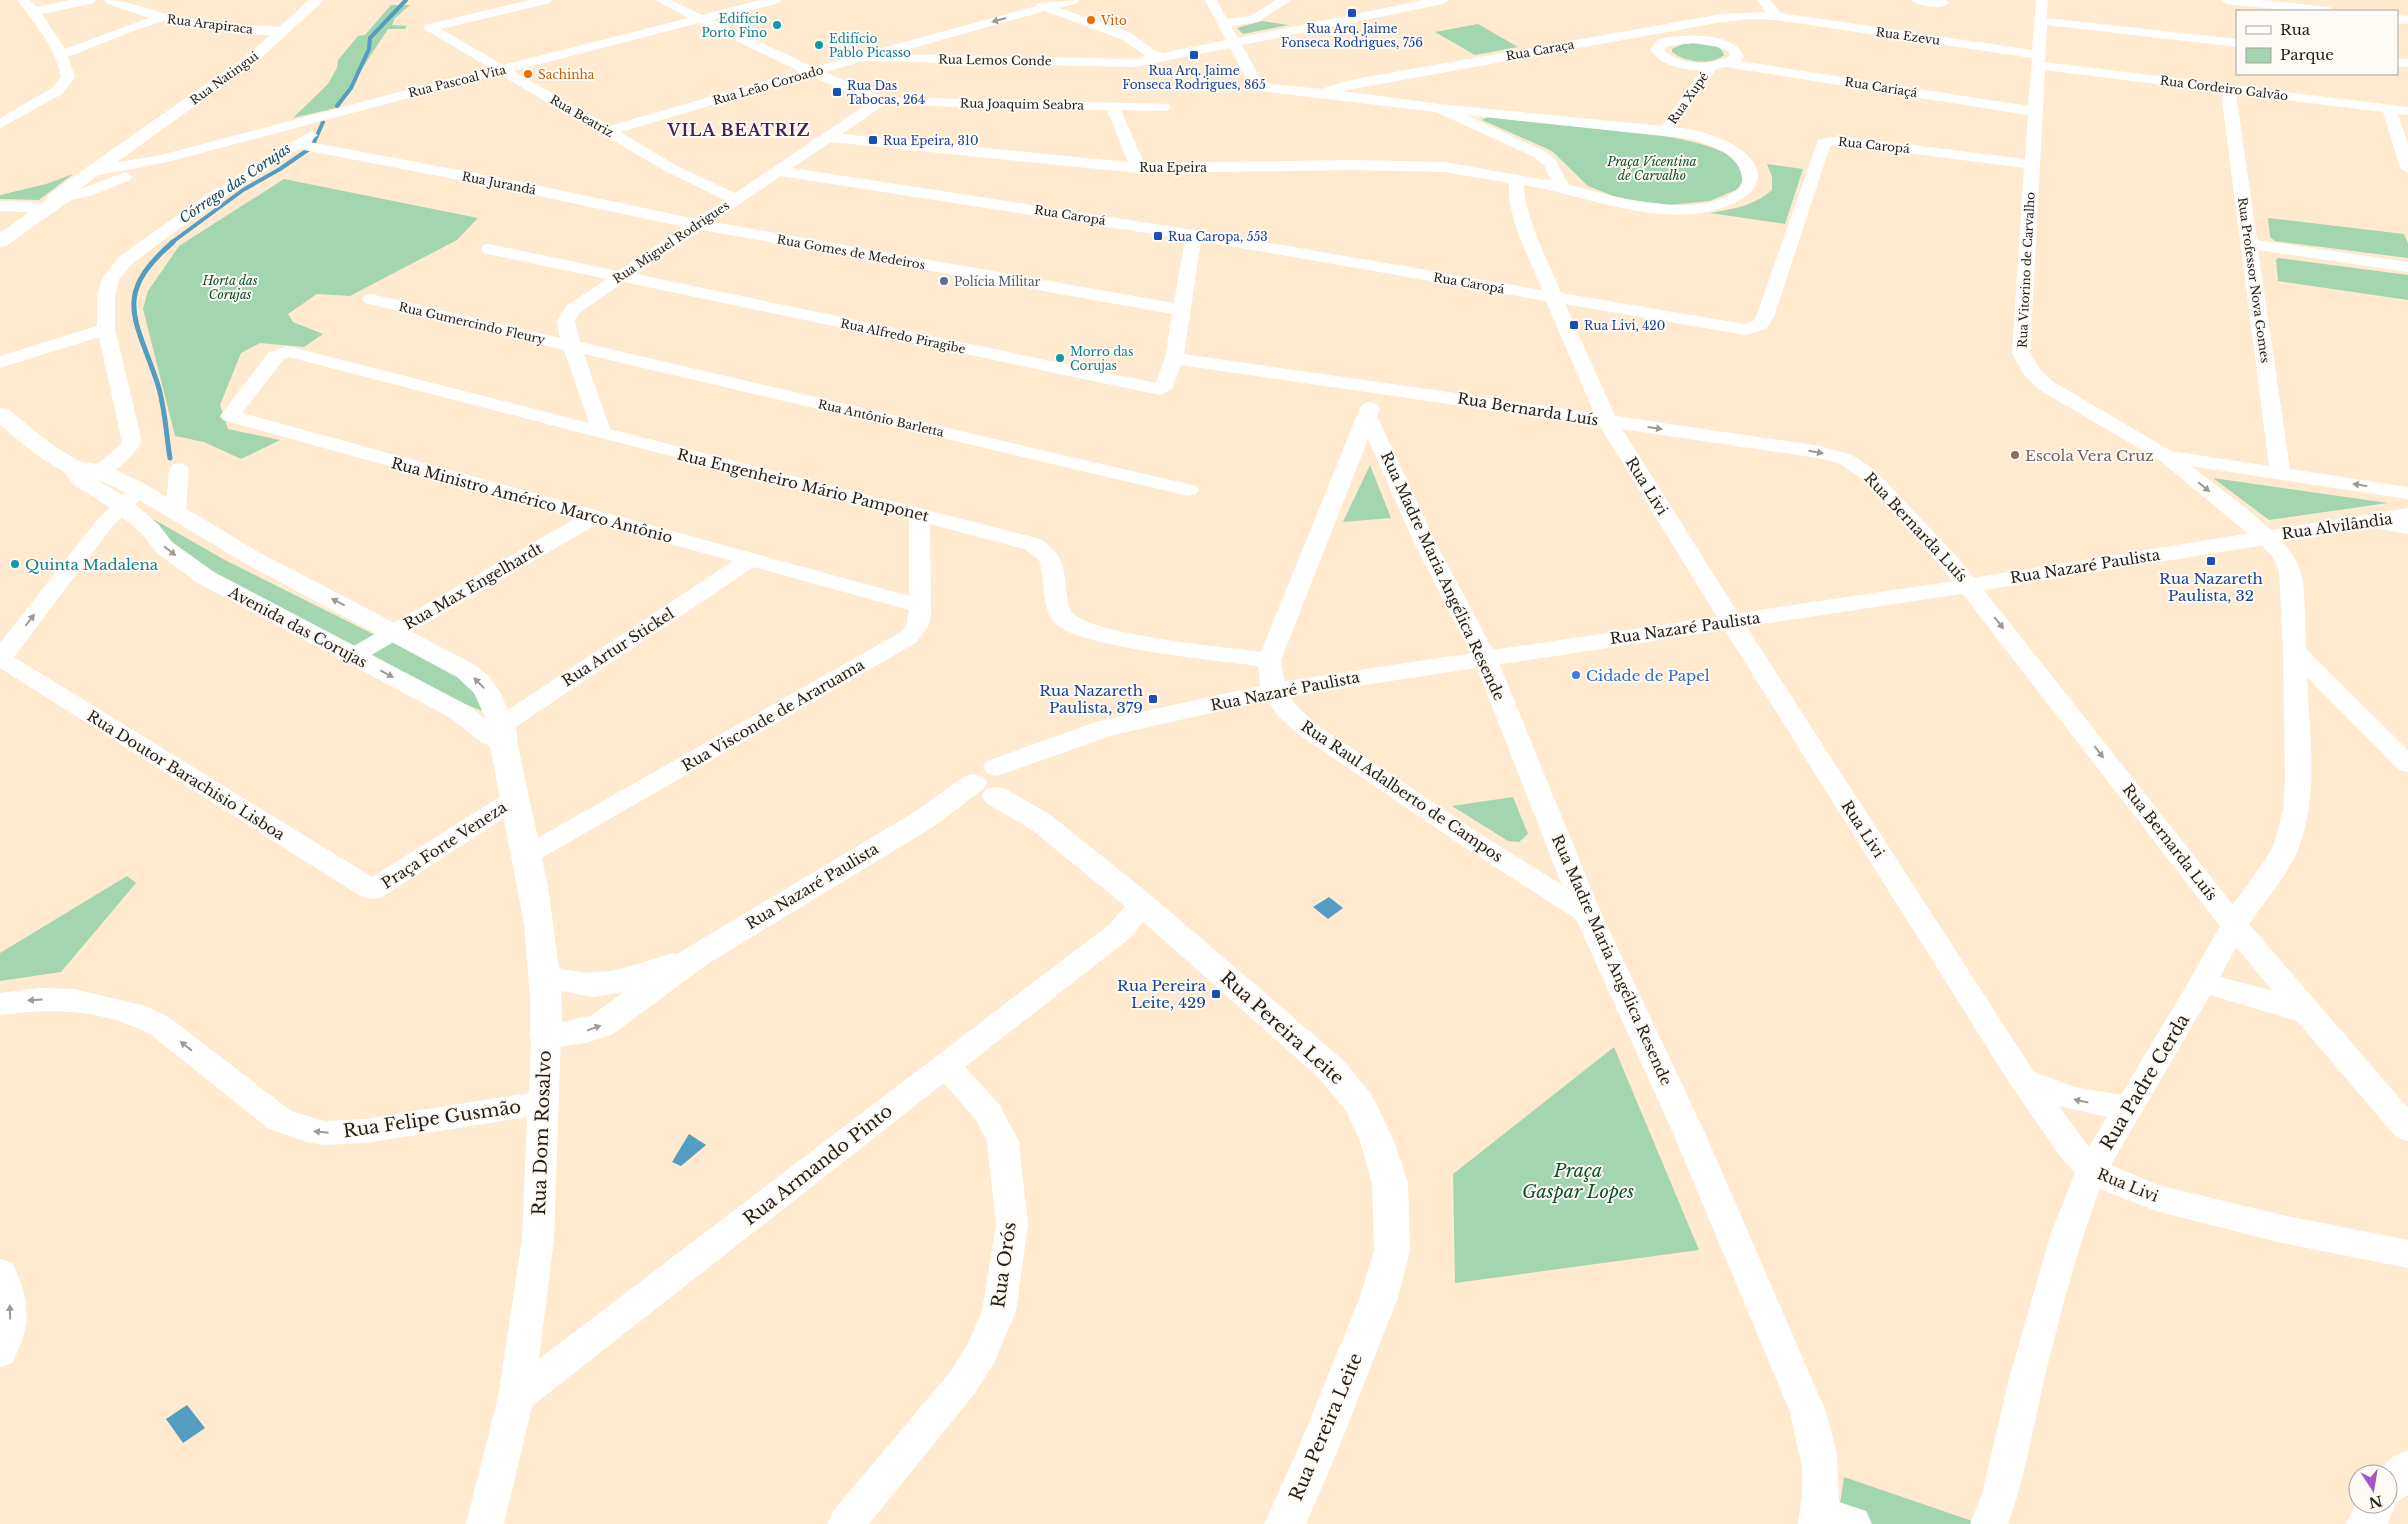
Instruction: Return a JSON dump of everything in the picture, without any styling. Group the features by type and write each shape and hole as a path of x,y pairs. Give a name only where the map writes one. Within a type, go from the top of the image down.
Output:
{"street":[{"path":"23,0 62,37 110,36"},
{"path":"36,11 90,0"},
{"name":"Rua Arapiraca","path":"110,0 136,11 160,18 218,27 283,31"},
{"path":"136,11 147,0"},
{"name":"Rua Natingui","path":"2,240 256,55 317,0"},
{"name":"Rua Beatriz","path":"546,0 430,28 672,169 736,199"},
{"path":"661,0 812,72 881,101"},
{"name":"Rua Pascoal Vita","path":"101,167 165,158 315,117 775,0"},
{"path":"1029,0 1126,36 1149,53 1161,57"},
{"path":"906,53 1073,0"},
{"name":"Rua Caraça","path":"1211,0 1254,81 1265,88 1322,93 1350,84 1735,16 1776,16"},
{"path":"1223,23 1253,18 1285,0"},
{"name":"Rua Lemos Conde","path":"863,57 906,53 1126,64 1443,0"},
{"path":"1763,0 1776,16"},
{"path":"1917,0 1944,3"},
{"name":"Rua Vitorino de Carvalho","path":"2042,0 2021,353 2031,371 2045,385 2166,456 2265,536 2282,554 2290,571 2295,651"},
{"path":"2227,0 2320,10"},
{"name":"Rua Ezevu","path":"1776,16 2039,60"},
{"path":"61,55 160,18"},
{"path":"2042,21 2236,43"},
{"path":"1661,29 1673,40 1701,39 1727,45 1735,50 1738,55 1735,60 1727,63"},
{"path":"0,124 44,100 63,85 68,77 61,55 62,37"},
{"name":"Rua Cariaçá","path":"1673,40 1659,46 1657,50 1659,54 1686,64 1710,66 1727,63 2036,112"},
{"name":"Rua Lemos Conde","path":"1082,62 1113,56 1131,49 1137,43"},
{"name":"Rua Leão Coroado","path":"608,131 863,57"},
{"name":"Rua Cordeiro Galvão","path":"2039,60 2228,88 2408,110"},
{"name":"Rua Xupé","path":"1666,130 1710,66"},
{"name":"Rua Professor Nova Gomes","path":"2228,88 2280,472"},
{"path":"1322,93 1439,108 1666,130 1696,136 1735,153 1749,168 1750,183 1746,191 1714,205 1679,209 1638,206 1603,200 1561,187 1551,163 1540,154 1439,108"},
{"name":"Rua Joaquim Seabra","path":"881,101 1164,106"},
{"name":"Rua Miguel Rodrigues","path":"602,434 566,328 568,315 579,304 618,277 830,137 881,101"},
{"path":"1112,106 1138,168"},
{"path":"2389,108 2408,168"},
{"path":"85,473 126,452 132,442 106,329 106,296 111,278 126,260 218,194 302,145 314,132 315,117"},
{"name":"Rua Epeira","path":"830,137 1138,168 1353,165 1428,166 1467,170 1517,181 1561,187"},
{"name":"Rua Caropá","path":"779,171 1194,234 1732,329 1755,328 1765,317 1823,144 1831,141 1847,141 2032,164"},
{"name":"Rua Jurandá","path":"302,145 516,186 698,224"},
{"name":"Rua Pascoal Vita","path":"0,206 54,202 110,184 165,158"},
{"name":"Rua Livi","path":"1517,181 1516,194 1521,214 1554,298 1607,421 1731,621 2023,1080 2061,1135 2092,1170 2126,1187 2156,1198 2282,1229 2408,1254"},
{"name":"Rua Gomes de Medeiros","path":"698,224 1181,310"},
{"name":"Rua Alfredo Piragibe","path":"489,249 1152,388 1164,387 1174,358 1194,234"},
{"path":"2250,244 2408,266"},
{"name":"Rua Gumercindo Fleury","path":"371,299 572,347"},
{"path":"0,362 106,329"},
{"name":"Rua Antônio Barletta","path":"572,347 1189,490"},
{"name":"Rua Engenheiro Mário Pamponet","path":"287,351 1041,548 1052,562 1061,614 1065,621 1075,626 1111,636 1268,660"},
{"name":"Rua Ministro Américo Marco Antônio","path":"287,351 276,356 230,416 231,418 920,606"},
{"name":"Rua Bernarda Luís","path":"1174,358 1820,452 1845,459 1868,474 1969,585 2234,925 2307,1013 2408,1129"},
{"path":"1268,660 1379,387"},
{"path":"0,414 43,449 85,473 135,508 176,512 254,559 396,632 466,671 479,681 487,692 497,733"},
{"name":"Rua Madre Maria Angélica Resende","path":"1367,416 1426,545 1485,658 1587,913 1689,1133 1808,1412 1818,1442 1822,1474 1818,1519"},
{"path":"2166,456 2408,493"},
{"path":"176,512 179,469"},
{"path":"0,659 100,530 135,508"},
{"name":"Avenida das Corujas","path":"135,508 164,547 205,577 497,733"},
{"name":"Rua Visconde de Araruama","path":"529,854 909,637 917,626 920,606 919,515"},
{"name":"Rua Alvilândia","path":"2265,536 2371,522 2408,515"},
{"name":"Rua Max Engelhardt","path":"353,656 593,517"},
{"path":"2371,522 2408,528"},
{"name":"Rua Nazaré Paulista","path":"546,1036 586,1031 602,1025 698,955 926,818 1106,728 1273,691 1969,585 2265,536"},
{"name":"Rua Artur Stickel","path":"497,733 750,560"},
{"path":"2295,651 2406,759"},
{"name":"Rua Padre Cerda","path":"1989,1524 2000,1494 2027,1379 2067,1233 2092,1170 2203,983 2234,925 2279,860 2287,844 2296,811 2298,779 2295,651"},
{"name":"Rua Doutor Barachisio Lisboa","path":"0,659 372,890"},
{"name":"Rua Raul Adalberto de Campos","path":"1268,660 1273,691 1287,711 1307,730 1476,843 1587,913"},
{"name":"Rua Dom Rosalvo","path":"485,1524 516,1397 538,1239 546,1036 539,916 529,854 497,733"},
{"name":"Rua Pereira Leite","path":"997,784 1151,911 1331,1068 1359,1103 1369,1121 1390,1184 1392,1251 1379,1297 1317,1452 1285,1524"},
{"name":"Praça Forte Veneza","path":"372,890 515,799"},
{"name":"Rua Armando Pinto","path":"516,1397 1120,931 1151,911"},
{"name":"Rua Nazaré Paulista","path":"543,974 570,982 593,985 649,973 698,955"},
{"path":"2203,983 2307,1013"},
{"name":"Rua Felipe Gusmão","path":"0,1004 39,999 74,1000 136,1014 160,1026 280,1120 310,1131 324,1133 365,1131 542,1103"},
{"name":"Rua Orós","path":"846,1524 963,1382 982,1352 999,1311 1012,1225 1003,1142 988,1113 947,1066"},
{"path":"2023,1080 2064,1098 2129,1108"},
{"path":"0,1272 8,1291 11,1314 9,1337 0,1352"},
{"path":"2398,1480 2408,1469"},
{"path":"1818,1519 1853,1524"}],"green space":[{"path":"391,5 410,5 395,18 392,25 407,26 405,29 388,29 348,90 340,107 293,118 328,84 337,68 338,60 358,36 365,35"},
{"path":"1262,21 1289,25 1243,34 1237,28"},
{"path":"1478,24 1518,47 1475,55 1435,32"},
{"path":"1700,43 1712,45 1722,50 1724,55 1712,61 1690,60 1672,52 1672,49 1683,44"},
{"name":"Praça Vicentina de Carvalho","path":"1488,117 1617,129 1689,141 1716,149 1734,159 1746,174 1738,189 1710,201 1669,205 1618,198 1588,186 1552,151 1482,120"},
{"name":"Praça Vicentina de Carvalho","path":"1767,164 1803,169 1785,224 1710,213 1751,203 1772,190 1772,177"},
{"path":"73,174 39,200 0,199 0,195 46,184"},
{"name":"Horta das Corujas","path":"284,179 478,218 457,240 350,296 317,294 288,314 293,322 323,334 304,347 260,343 241,353 220,405 228,429 280,440 241,459 204,442 175,436 143,309 148,291 179,246"},
{"path":"2268,218 2404,234 2408,243 2408,258 2275,241 2270,237"},
{"path":"2278,258 2408,275 2408,300 2278,281 2276,260"},
{"path":"1370,465 1391,518 1343,522"},
{"path":"2213,478 2388,503 2269,520"},
{"path":"155,520 223,559 377,636 357,650 298,624 169,546 145,526"},
{"path":"391,640 477,687 482,711 436,692 370,654"},
{"path":"1513,797 1528,834 1519,842 1508,841 1452,806"},
{"path":"127,876 136,883 61,972 0,981 0,953"},
{"name":"Praça Gaspar Lopes","path":"1614,1047 1699,1250 1455,1283 1453,1174"},
{"path":"1844,1477 1981,1524 1837,1524"}],"water":[{"path":"1329,897 1343,908 1328,919 1313,907"},
{"path":"689,1134 706,1145 681,1166 672,1162"},
{"path":"187,1405 205,1428 183,1443 166,1419"}],"waterway":[{"path":"337,106 351,88 369,49 370,38 406,0"},
{"name":"Córrego das Corujas","path":"171,243 243,190 280,169 312,147 323,122"},
{"name":"Córrego das Corujas","path":"170,458 160,391 136,323 134,308 135,292 142,277 154,261 173,242"}],"place":[{"name":"Rua Arq. Jaime Fonseca Rodrigues, 756","path":"1352,13"},
{"name":"Vito","path":"1091,20"},
{"name":"Edifício Porto Fino","path":"777,25"},
{"name":"Edifício Pablo Picasso","path":"819,45"},
{"name":"Rua Arq. Jaime Fonseca Rodrigues, 865","path":"1194,55"},
{"name":"Sachinha","path":"528,74"},
{"name":"Rua Das Tabocas, 264","path":"837,92"},
{"name":"Rua Epeira, 310","path":"873,140"},
{"name":"Rua Caropa, 553","path":"1158,236"},
{"name":"Polícia Militar","path":"944,281"},
{"name":"Rua Livi, 420","path":"1574,325"},
{"name":"Morro das Corujas","path":"1060,358"},
{"name":"Escola Vera Cruz","path":"2015,455"},
{"name":"Rua Nazareth Paulista, 32","path":"2211,561"},
{"name":"Quinta Madalena","path":"15,564"},
{"name":"Cidade de Papel","path":"1576,675"},
{"name":"Rua Nazareth Paulista, 379","path":"1153,699"},
{"name":"Rua Pereira Leite, 429","path":"1216,994"}],"district":[{"name":"VILA BEATRIZ","path":"739,130"}]}
